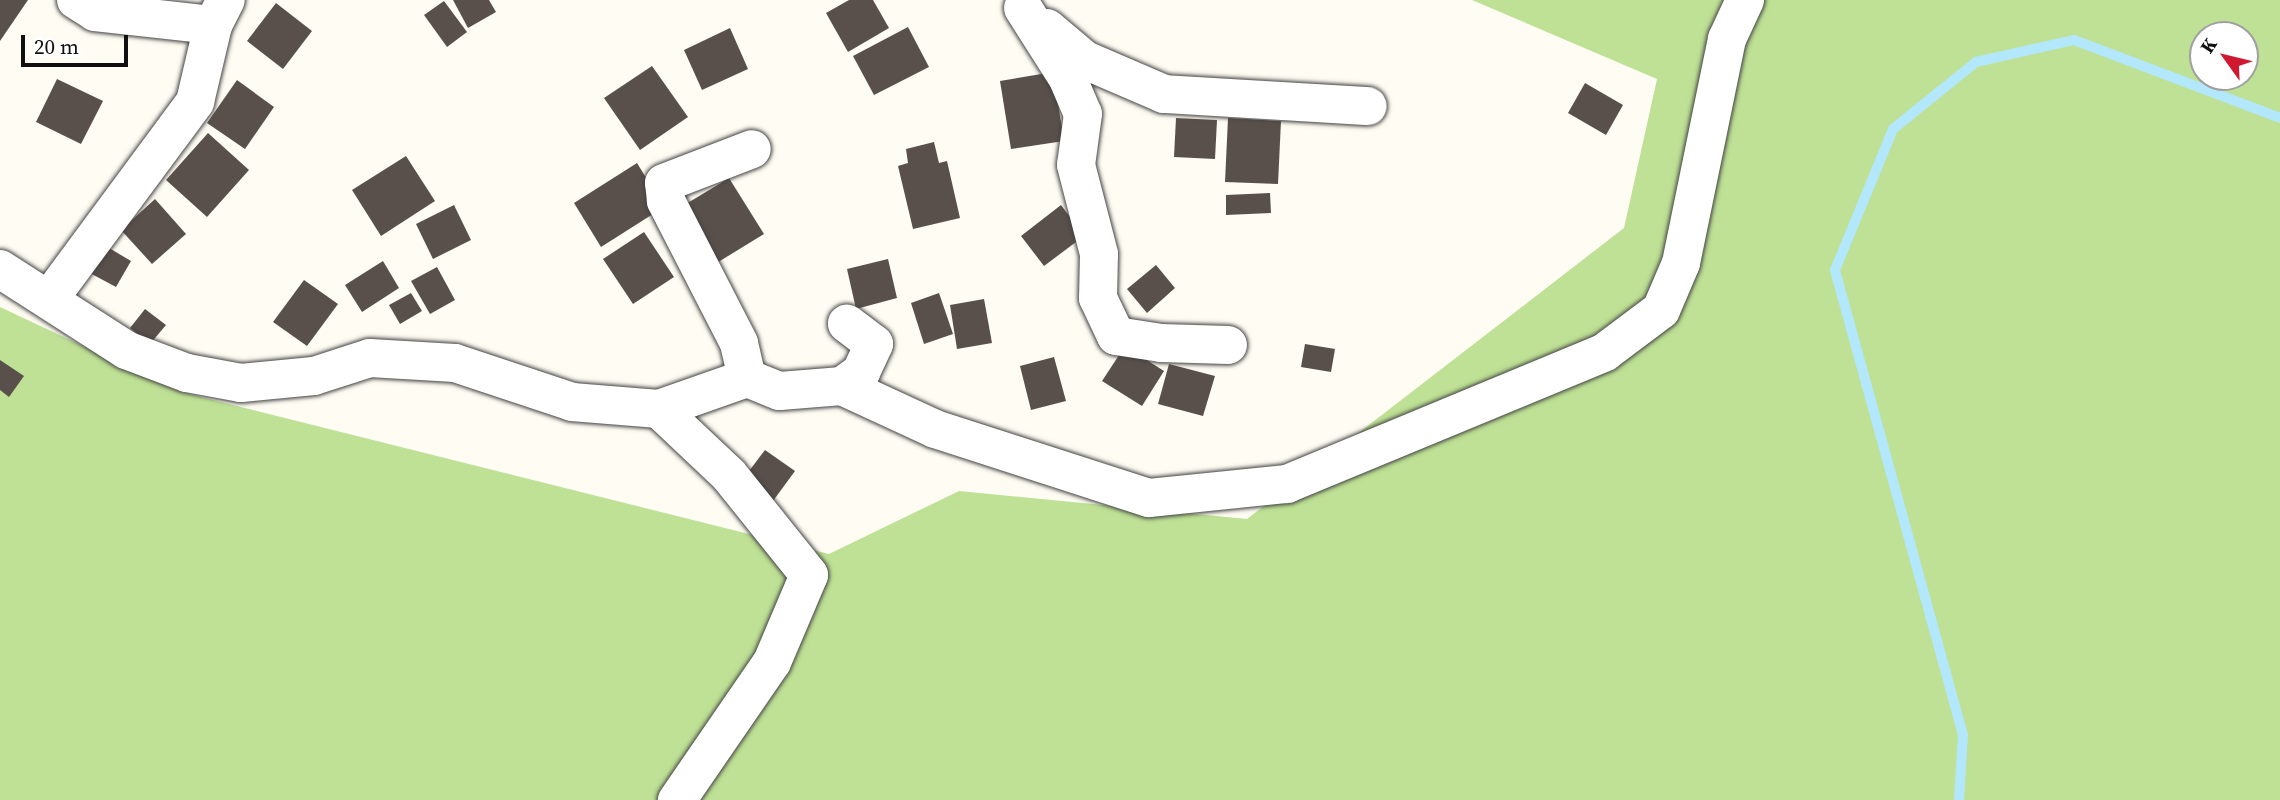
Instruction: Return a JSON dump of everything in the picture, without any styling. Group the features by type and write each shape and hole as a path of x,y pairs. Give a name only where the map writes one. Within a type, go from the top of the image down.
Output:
{"street":[{"path":"50,299 195,102 219,13 95,12 76,0"},
{"path":"0,269 126,350 187,373 242,383 314,376 370,358 455,363 572,402 659,409 747,378 780,391 842,386 935,429 1149,498 1287,484 1605,352 1661,310 1681,263 1727,39 1745,0"},
{"path":"1020,4 1085,60 1164,94 1368,106"},
{"path":"1020,4 1068,79 1083,114 1076,166 1090,207 1098,254 1098,298 1116,336 1161,343 1228,345"},
{"path":"747,378 739,343 666,201 664,183 752,149"},
{"path":"842,386 861,372 874,345 847,324"},
{"path":"659,409 729,475 809,575 772,662 677,800"}],"green space":[{"path":"1472,0 2280,0 2280,800 0,800 0,307 181,392 829,554 959,491 1247,519 1624,228 1657,79"}],"building":[{"path":"0,0 28,0 0,41"},
{"path":"453,0 489,0 496,12 468,28"},
{"path":"849,0 873,0 889,28 848,52 826,13"},
{"path":"444,1 467,32 447,47 424,15"},
{"path":"276,3 312,31 283,69 247,41"},
{"path":"908,27 929,67 874,95 853,56"},
{"path":"730,28 748,69 702,90 684,50"},
{"path":"652,66 688,117 640,150 604,98"},
{"path":"1053,72 1064,141 1011,149 1000,81"},
{"path":"57,79 103,101 81,144 36,122"},
{"path":"237,80 274,107 245,149 207,123"},
{"path":"1585,83 1623,105 1606,135 1568,113"},
{"path":"1176,118 1217,120 1215,159 1174,157"},
{"path":"1228,118 1281,121 1278,184 1225,182"},
{"path":"208,133 249,170 207,217 166,180"},
{"path":"934,142 939,163 947,161 960,218 913,229 898,166 908,163 906,149"},
{"path":"406,156 435,201 381,236 352,190"},
{"path":"637,163 664,207 601,247 574,203"},
{"path":"729,178 764,234 715,264 681,207"},
{"path":"1270,193 1271,213 1226,215 1226,195"},
{"path":"155,199 186,234 152,264 121,230"},
{"path":"454,205 471,240 433,259 416,224"},
{"path":"1061,205 1084,236 1044,266 1021,236"},
{"path":"644,232 674,277 633,304 603,259"},
{"path":"104,245 131,261 116,287 88,272"},
{"path":"888,259 897,298 856,309 847,269"},
{"path":"383,261 399,288 362,312 345,285"},
{"path":"1156,265 1175,288 1147,313 1127,289"},
{"path":"437,267 455,300 430,314 411,281"},
{"path":"304,280 338,304 307,346 273,322"},
{"path":"411,293 422,311 400,324 389,305"},
{"path":"939,293 953,334 924,344 911,303"},
{"path":"984,299 992,343 957,349 950,305"},
{"path":"145,309 166,325 150,344 130,328"},
{"path":"1305,344 1335,349 1331,372 1301,367"},
{"path":"1125,346 1164,371 1142,406 1102,381"},
{"path":"1054,357 1066,401 1031,410 1020,366"},
{"path":"0,360 24,376 9,397 0,390"},
{"path":"1169,364 1215,376 1203,416 1158,404"},
{"path":"765,450 795,471 773,501 743,479"}],"waterway":[{"path":"1959,800 1963,735 1835,270 1893,129 1976,62 2074,40 2280,118"}]}
